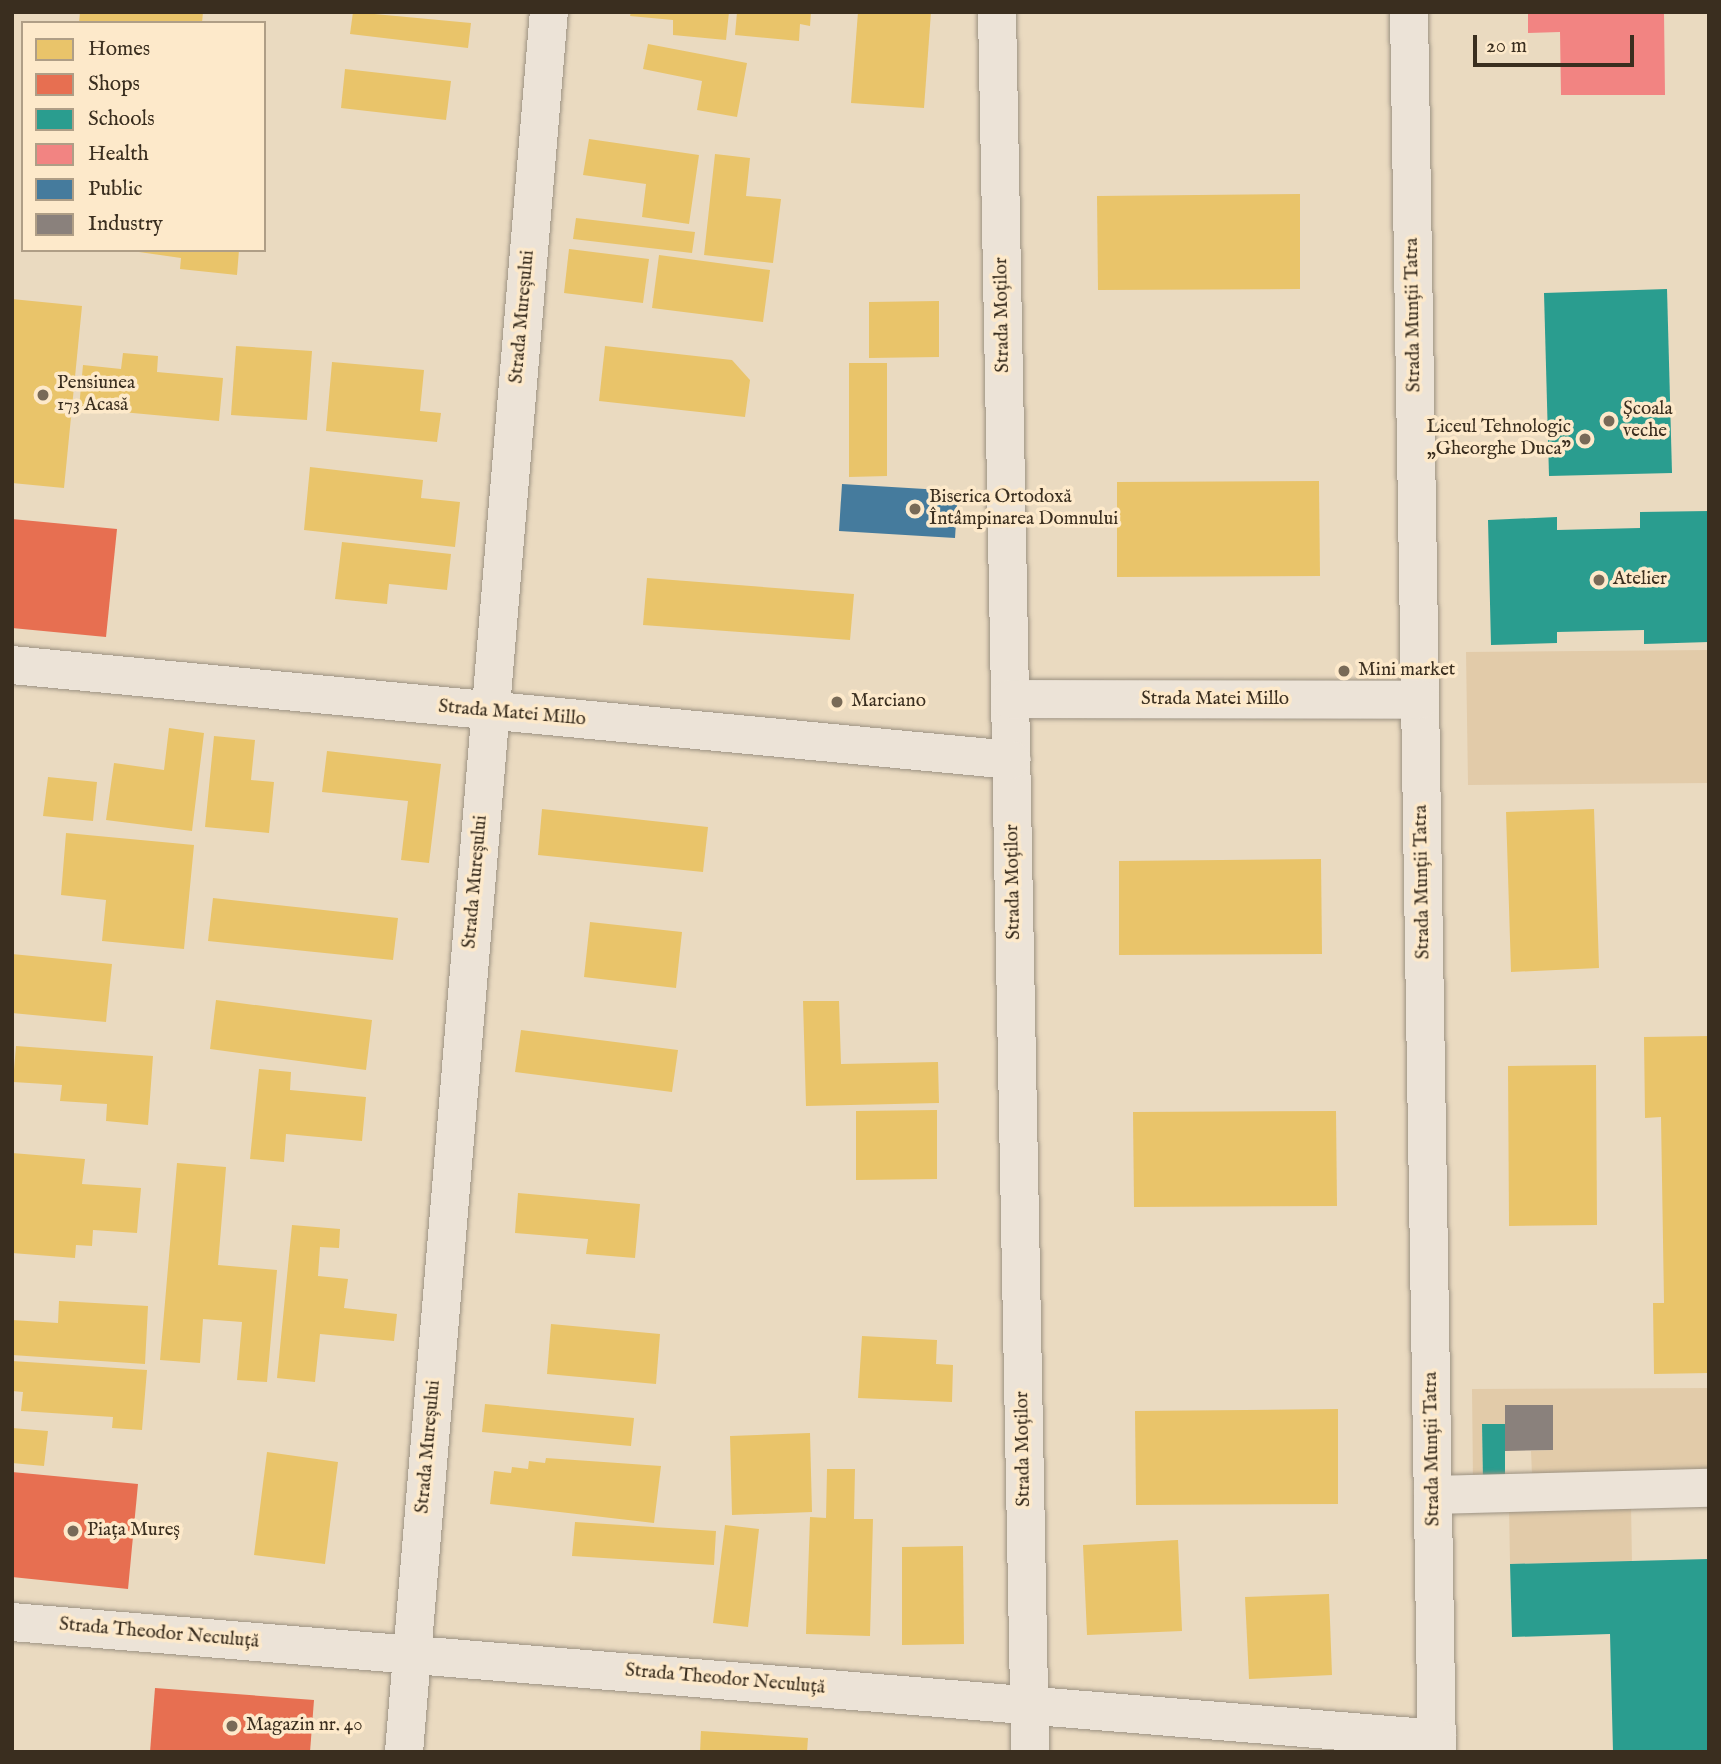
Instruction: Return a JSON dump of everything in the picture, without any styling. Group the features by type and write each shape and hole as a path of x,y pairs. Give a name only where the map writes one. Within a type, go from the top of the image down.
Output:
{"street":[{"name":"Strada Mureșului","path":"404,1752 549,12"},
{"name":"Strada Moților","path":"997,12 1030,1752"},
{"name":"Strada Munții Tatra","path":"1409,12 1437,1745"},
{"name":"Strada Matei Millo","path":"12,665 1011,760"},
{"name":"Strada Matei Millo","path":"1010,699 1420,700"},
{"path":"1433,1495 1709,1488"},
{"name":"Strada Theodor Neculuță","path":"12,1622 1029,1705 1437,1745"}],"shaded area":[{"path":"1709,650 1709,783 1468,785 1466,652"},
{"path":"1709,1388 1709,1470 1532,1475 1531,1451 1553,1450 1553,1405 1505,1405 1505,1424 1482,1424 1483,1481 1473,1481 1472,1389"},
{"path":"1631,1504 1632,1561 1510,1564 1509,1507"}],"building: Homes":[{"path":"80,12 203,12 202,21 79,21"},
{"path":"353,12 471,23 468,48 350,34"},
{"path":"631,12 729,12 726,40 673,35 673,20 630,16"},
{"path":"737,12 811,12 810,26 800,24 799,41 735,35"},
{"path":"858,12 931,12 924,108 851,103"},
{"path":"648,44 747,63 737,117 697,110 702,81 643,69"},
{"path":"345,69 451,81 446,120 341,108"},
{"path":"589,139 699,155 689,224 642,217 646,184 583,175"},
{"path":"715,154 750,158 746,196 781,199 773,263 704,255"},
{"path":"1300,194 1300,289 1098,290 1097,196"},
{"path":"576,218 695,232 692,253 573,239"},
{"path":"569,249 649,259 643,303 564,293"},
{"path":"139,252 239,252 237,275 180,269 181,258"},
{"path":"659,255 770,270 763,322 652,308"},
{"name":"Pensiunea 173 Acasă","path":"12,299 82,306 64,488 12,483"},
{"path":"939,301 939,357 869,358 869,302"},
{"path":"236,346 312,351 307,420 231,415"},
{"path":"605,346 732,360 750,380 745,417 599,401"},
{"path":"123,353 158,356 157,372 223,378 219,421 79,408 83,365 121,369"},
{"path":"332,362 424,370 420,411 441,413 437,442 326,431"},
{"path":"849,363 887,363 887,476 849,477"},
{"path":"310,467 423,480 421,498 460,502 455,547 304,530"},
{"path":"1319,481 1320,576 1117,577 1117,482"},
{"path":"342,542 451,554 447,590 389,584 387,604 335,599"},
{"path":"647,578 854,594 850,640 643,625"},
{"path":"169,728 204,733 192,831 106,820 114,763 164,770"},
{"path":"214,736 255,740 251,780 274,782 269,833 205,827"},
{"path":"327,751 441,764 429,863 401,860 408,801 322,792"},
{"path":"48,777 97,782 93,821 43,816"},
{"path":"542,809 708,827 703,872 538,855"},
{"path":"1594,809 1599,968 1511,972 1506,812"},
{"path":"66,833 194,845 184,949 102,941 106,900 61,895"},
{"path":"1321,859 1322,954 1119,955 1119,861"},
{"path":"213,898 398,918 393,960 208,941"},
{"path":"590,922 682,932 676,988 584,977"},
{"path":"12,954 112,964 106,1022 12,1013"},
{"path":"216,1000 372,1020 366,1070 210,1049"},
{"path":"803,1001 839,1001 841,1064 938,1062 939,1103 806,1106"},
{"path":"521,1030 678,1050 672,1092 515,1072"},
{"path":"1709,1036 1709,1373 1654,1374 1653,1303 1664,1303 1661,1117 1645,1118 1644,1037"},
{"path":"16,1046 153,1056 148,1125 106,1121 107,1104 60,1101 62,1085 13,1082"},
{"path":"1596,1065 1597,1225 1509,1226 1508,1066"},
{"path":"259,1069 291,1072 290,1090 366,1097 362,1141 286,1134 284,1162 250,1159"},
{"path":"937,1110 937,1179 856,1180 856,1111"},
{"path":"1336,1111 1337,1206 1134,1207 1133,1112"},
{"path":"12,1153 85,1159 82,1184 141,1188 137,1233 93,1230 92,1246 76,1245 75,1258 12,1253"},
{"path":"177,1163 226,1167 218,1265 277,1270 267,1382 237,1380 242,1322 203,1319 200,1363 160,1360"},
{"path":"518,1193 640,1204 635,1258 586,1254 588,1239 515,1233"},
{"path":"292,1225 340,1229 339,1248 320,1247 318,1276 348,1279 344,1308 397,1314 394,1341 320,1334 315,1382 277,1378"},
{"path":"59,1301 148,1306 145,1364 12,1355 12,1320 58,1323"},
{"path":"551,1324 660,1334 656,1384 547,1374"},
{"path":"862,1336 937,1340 936,1364 953,1365 952,1402 858,1398"},
{"path":"12,1361 147,1370 142,1430 112,1428 113,1417 21,1411 23,1392 12,1391"},
{"path":"485,1404 634,1418 631,1446 482,1432"},
{"path":"1338,1409 1338,1504 1136,1505 1135,1411"},
{"path":"12,1428 48,1431 44,1466 12,1463"},
{"path":"810,1433 812,1512 732,1515 730,1436"},
{"path":"267,1452 338,1462 325,1564 254,1555"},
{"path":"546,1458 661,1466 654,1523 490,1504 494,1471 511,1473 512,1467 528,1469 529,1461 545,1463"},
{"path":"827,1469 855,1469 854,1519 873,1519 870,1636 806,1634 810,1517 826,1518"},
{"path":"575,1522 716,1531 714,1565 572,1556"},
{"path":"725,1525 759,1529 748,1627 713,1623"},
{"path":"1178,1540 1182,1631 1087,1635 1083,1545"},
{"path":"963,1546 964,1644 902,1645 902,1547"},
{"path":"1329,1594 1332,1675 1249,1679 1245,1597"},
{"path":"701,1731 808,1738 807,1752 700,1752"}],"building: Shops":[{"path":"12,519 117,529 106,637 12,628"},
{"name":"Piața Mureș","path":"12,1472 138,1484 128,1589 12,1577"},
{"name":"Magazin nr. 40","path":"155,1688 314,1700 310,1752 150,1752"}],"building: Schools":[{"name":"Școala veche","path":"1667,289 1672,473 1549,476 1544,293"},
{"name":"Atelier","path":"1709,511 1709,642 1644,644 1644,630 1557,632 1557,643 1491,645 1488,520 1557,517 1557,530 1640,528 1640,512"},
{"path":"1482,1424 1505,1424 1505,1480 1483,1481"},
{"path":"1709,1559 1709,1752 1613,1752 1610,1634 1512,1637 1510,1564"}],"building: Health":[{"path":"1528,12 1664,12 1665,95 1561,95 1560,32 1528,33"}],"building: Public":[{"path":"842,484 958,491 955,538 839,531"}],"building: Industry":[{"path":"1505,1405 1553,1405 1553,1450 1505,1451"}],"place":[{"name":"Pensiunea 173 Acasă","path":"43,395"},
{"name":"Școala veche","path":"1609,421"},
{"name":"Liceul Tehnologic „Gheorghe Duca”","path":"1585,439"},
{"name":"Biserica Ortodoxă Întâmpinarea Domnului","path":"915,509"},
{"name":"Atelier","path":"1599,580"},
{"name":"Mini market","path":"1344,671"},
{"name":"Marciano","path":"837,702"},
{"name":"Piața Mureș","path":"73,1531"},
{"name":"Magazin nr. 40","path":"232,1726"}]}
